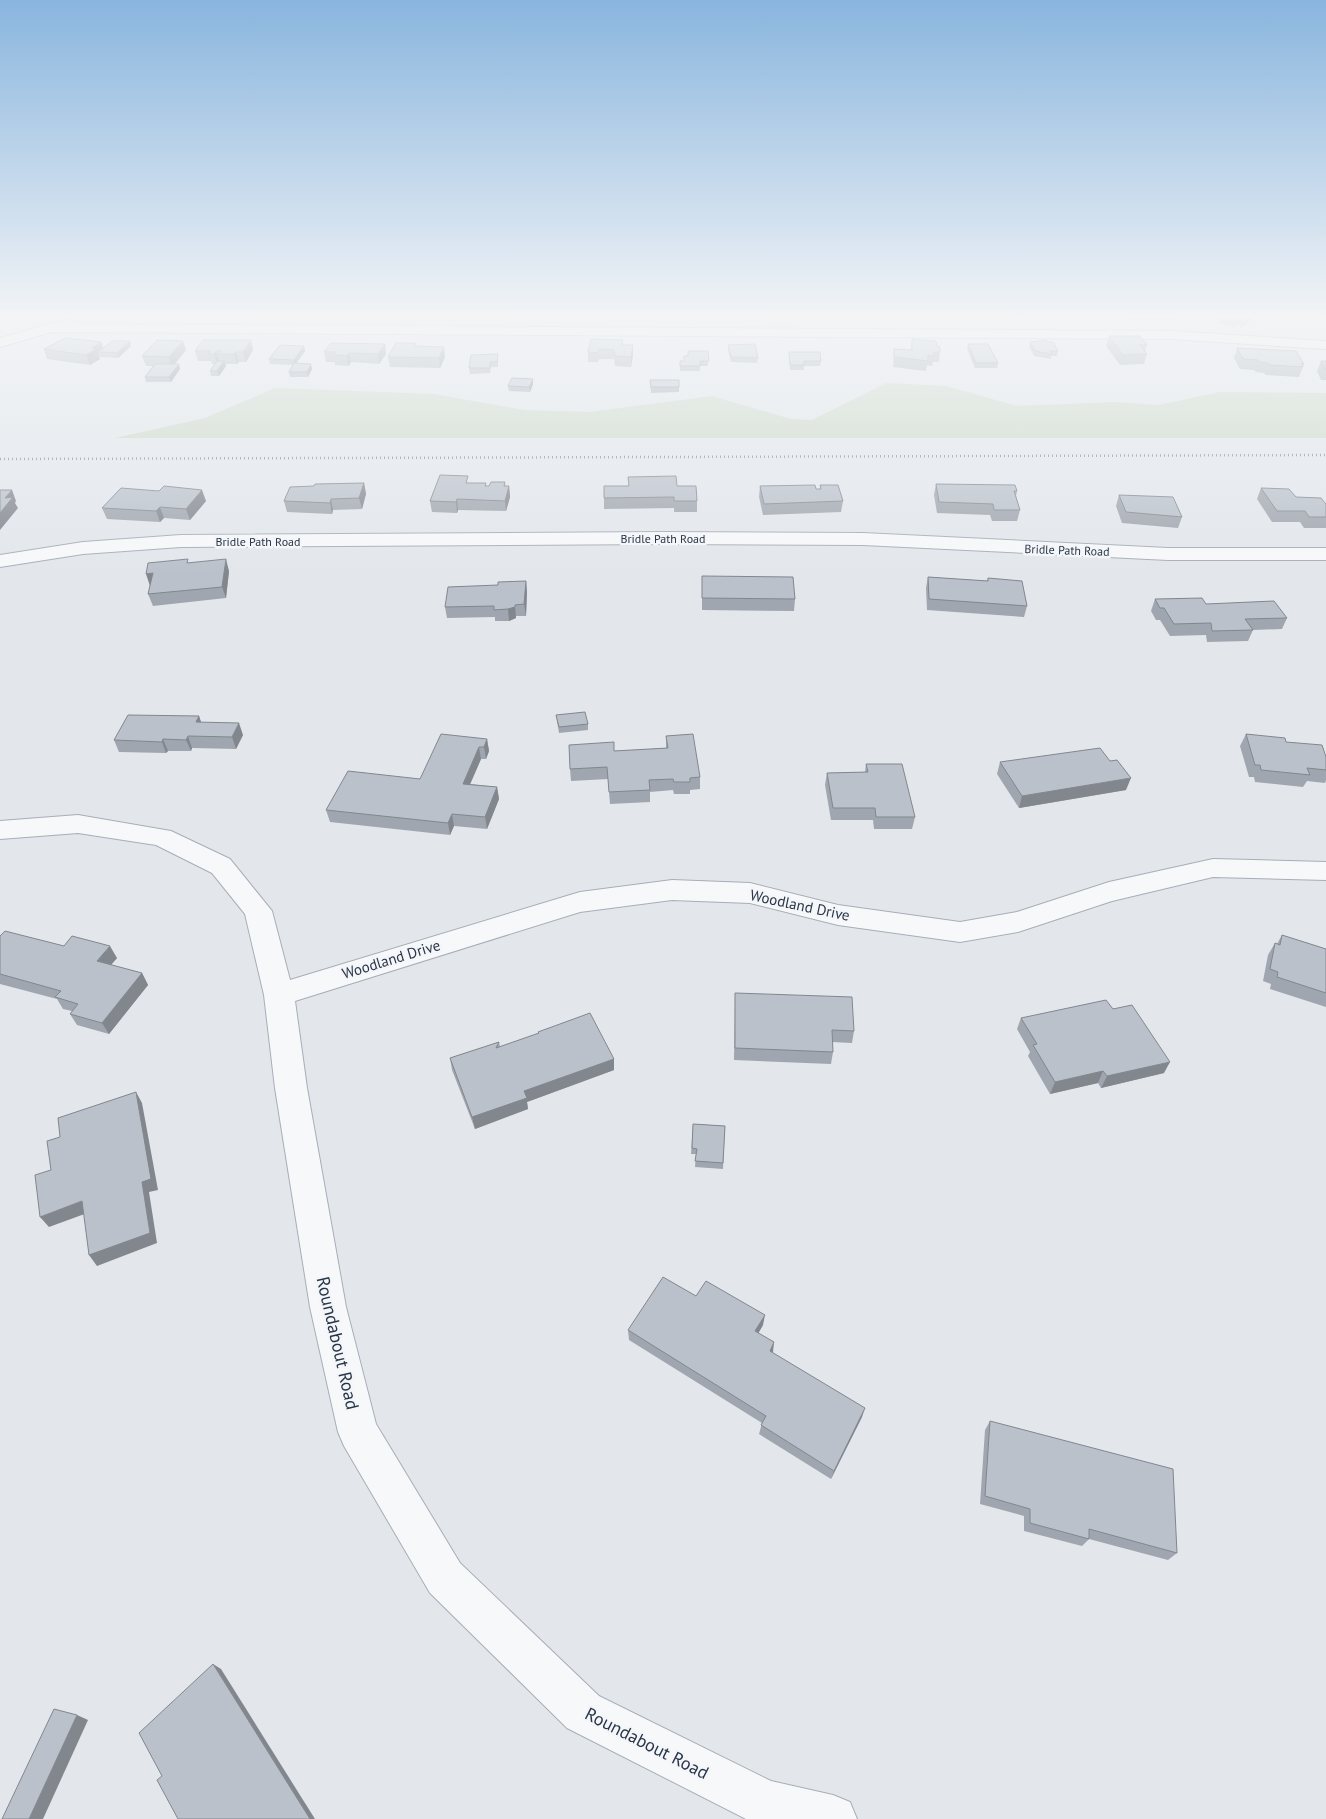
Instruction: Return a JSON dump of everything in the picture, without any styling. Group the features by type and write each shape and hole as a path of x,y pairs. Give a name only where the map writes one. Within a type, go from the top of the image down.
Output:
{"street":[{"name":"Bridle Path Road","path":"0,562 83,548 182,541 662,538 863,539 1033,549 1168,554 1326,554"},
{"name":"Roundabout Road","path":"0,830 78,824 162,837 221,866 258,910 279,994 291,1088 328,1308 358,1432 444,1578 584,1712 766,1804 833,1819"},
{"name":"Woodland Drive","path":"279,994 580,902 672,890 750,893 838,915 960,932 1018,922 1109,892 1213,868 1326,870"}],"green space":[{"path":"240,403 484,403 524,410 590,412 659,403 736,403 791,419 812,420 847,403 1006,403 1017,406 1094,403 1158,405 1168,403 1326,403 1326,438 115,438 205,418"}],"building":[{"path":"440,475 468,476 466,483 486,483 485,486 489,486 491,482 505,482 504,486 509,486 505,501 457,499 456,502 430,501"},
{"path":"676,476 677,486 696,486 697,501 674,501 674,497 604,498 604,486 629,486 628,477"},
{"path":"364,483 359,498 331,499 330,503 284,501 290,487 314,486 315,484"},
{"path":"936,484 1015,485 1017,491 1014,491 1020,510 994,510 993,504 939,502"},
{"path":"815,485 816,489 821,489 820,485 838,485 843,501 764,504 760,486"},
{"path":"164,486 202,490 186,509 160,507 156,511 102,508 121,488 159,491"},
{"path":"1261,488 1289,489 1296,497 1321,498 1326,504 1326,517 1309,517 1305,511 1277,511"},
{"path":"0,490 12,490 5,498 13,497 0,513"},
{"path":"1119,495 1173,497 1182,517 1126,512"},
{"path":"188,559 187,563 226,559 222,587 148,594 153,573 146,574 148,563"},
{"path":"702,576 793,577 795,599 702,598"},
{"path":"928,577 988,581 988,578 1022,581 1027,606 929,599"},
{"path":"526,581 524,604 515,605 515,607 494,610 494,606 445,607 448,587 498,585 498,582"},
{"path":"1202,598 1206,604 1274,601 1287,618 1245,619 1253,630 1212,631 1211,623 1174,624 1164,608 1160,608 1155,599"},
{"path":"585,712 588,724 559,727 556,715"},
{"path":"128,715 199,716 196,722 239,723 232,737 188,736 186,740 163,739 162,742 114,740"},
{"path":"441,734 487,739 484,747 479,747 463,784 497,787 485,817 452,814 448,823 326,810 348,771 420,779"},
{"path":"693,734 700,777 690,778 690,782 674,782 673,779 649,780 650,790 609,792 607,767 570,769 569,745 614,742 614,751 668,748 666,736"},
{"path":"1246,734 1285,738 1286,742 1322,745 1326,757 1326,770 1307,768 1310,775 1261,770 1260,765 1255,765"},
{"path":"1100,748 1110,761 1117,760 1131,778 1022,796 1000,762"},
{"path":"866,764 902,764 915,817 876,817 875,808 833,808 827,773 868,772"},
{"path":"5,931 64,946 72,936 110,946 97,961 142,973 102,1023 70,1014 78,1004 55,997 61,991 0,974 0,936"},
{"path":"1282,935 1326,949 1326,993 1277,977 1278,972 1270,969 1275,943 1280,945"},
{"path":"735,993 852,997 854,1031 832,1030 833,1052 735,1048"},
{"path":"1106,1000 1113,1009 1132,1005 1170,1062 1107,1076 1103,1071 1055,1082 1033,1045 1037,1044 1021,1018"},
{"path":"590,1013 614,1059 524,1091 527,1098 472,1117 450,1058 499,1042 496,1048"},
{"path":"136,1092 151,1179 142,1182 150,1233 89,1255 82,1201 40,1217 35,1175 51,1170 47,1141 60,1137 58,1118"},
{"path":"693,1124 725,1126 723,1163 695,1161 697,1149 692,1148"},
{"path":"663,1277 696,1296 706,1281 765,1315 755,1331 774,1342 770,1351 865,1408 834,1471 761,1425 766,1416 628,1330"},
{"path":"990,1421 1173,1469 1177,1553 1089,1529 1089,1539 1030,1523 1030,1509 985,1496"},
{"path":"213,1664 310,1819 178,1819 157,1780 162,1776 139,1733"},
{"path":"54,1709 77,1715 29,1819 2,1819"}],"railway":[{"path":"0,459 1326,455"}]}
